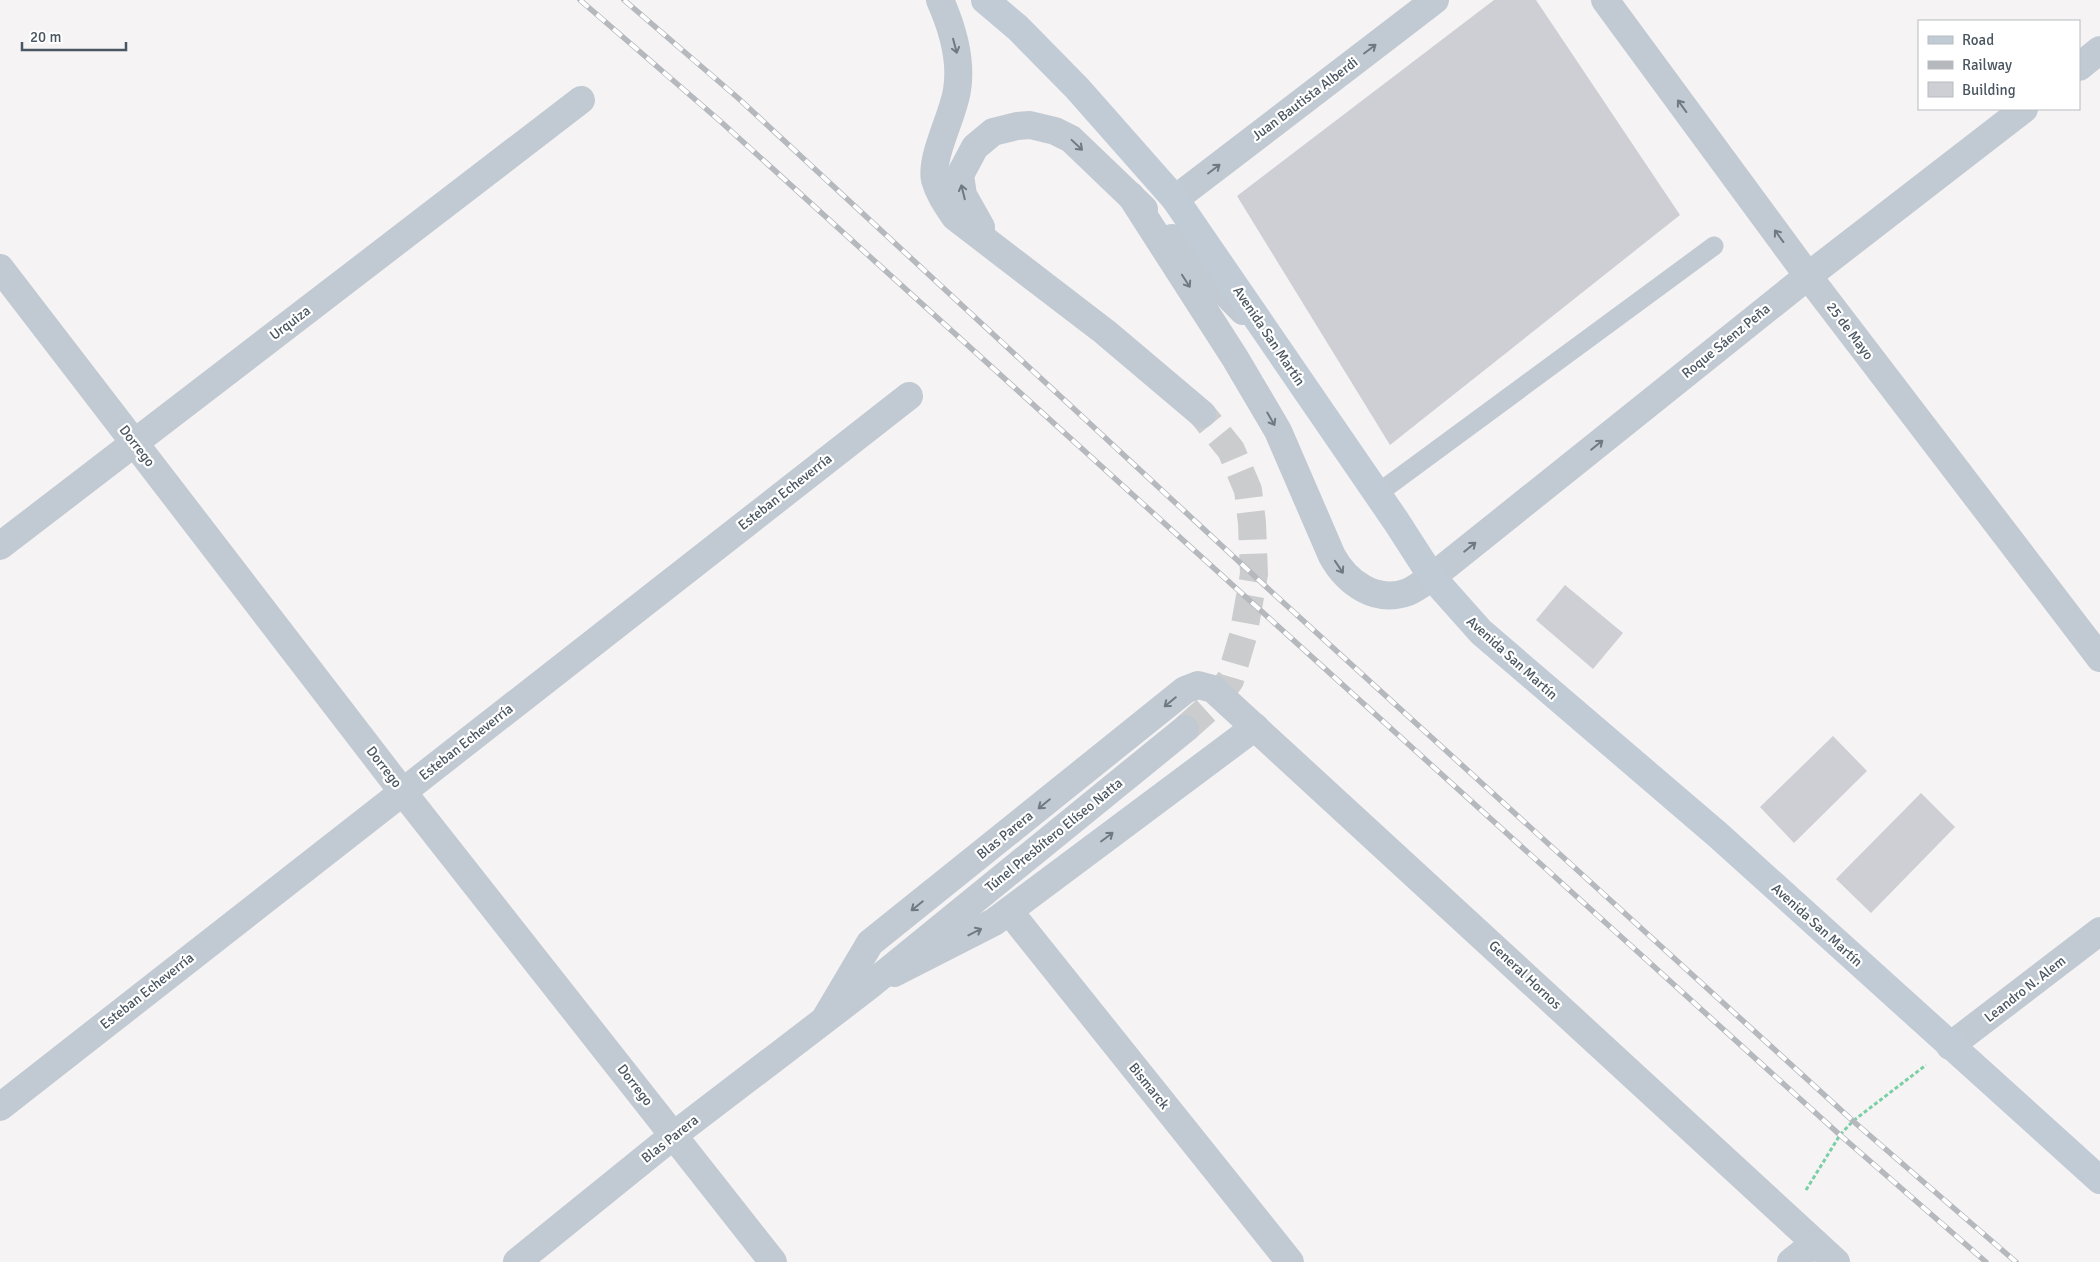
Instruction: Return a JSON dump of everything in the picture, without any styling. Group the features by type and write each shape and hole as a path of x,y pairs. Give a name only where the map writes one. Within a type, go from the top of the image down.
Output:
{"main road":[{"name":"Avenida San Martín","path":"985,0 1018,28 1077,88 1175,199 1432,577 1481,632 1504,655 1718,835 2100,1180"}],"street":[{"path":"940,0 947,16 957,56 958,90 938,152 935,178 942,198 955,217 1105,332 1202,414"},
{"name":"Juan Bautista Alberdi","path":"1175,199 1435,0"},
{"name":"25 de Mayo","path":"1605,0 1808,276 2100,658"},
{"path":"2080,66 2100,50"},
{"name":"Urquiza","path":"0,546 581,100"},
{"name":"Roque Sáenz Peña","path":"1131,196 1235,358 1278,431 1332,556 1343,573 1360,588 1387,595 1406,592 1432,577 1808,276 2023,110"},
{"path":"996,249 973,216 963,195 960,175 975,147 993,132 1030,125 1055,131 1072,139 1131,196 1271,340"},
{"name":"Dorrego","path":"0,268 402,792 773,1262"},
{"name":"Esteban Echeverría","path":"0,1107 909,396"},
{"name":"Blas Parera","path":"825,1019 870,943 1186,690 1198,685 1213,689"},
{"name":"General Hornos","path":"1213,689 1836,1262"},
{"name":"Blas Parera","path":"869,986 994,922 1249,721"},
{"name":"Túnel Presbítero Elíseo Natta","path":"924,941 1185,729"},
{"name":"Bismarck","path":"1008,911 1290,1262"},
{"name":"Leandro N. Alem","path":"1950,1046 2100,931"},
{"name":"Blas Parera","path":"517,1262 674,1135 869,986 924,941"},
{"path":"1791,1262 1815,1243"}],"lane":[{"path":"1377,494 1714,246"}],"path":[{"path":"1788,1218 1840,1135 1853,1121 1950,1046"}],"building":[{"path":"1494,0 1536,0 1680,215 1390,445 1237,196"},
{"path":"1565,585 1623,633 1593,669 1536,620"},
{"path":"1833,736 1867,771 1794,843 1760,807"},
{"path":"1921,793 1955,827 1871,913 1836,879"}],"tunnel":[{"path":"1185,729 1212,705 1230,680 1243,636 1254,574 1252,523 1248,490 1231,450 1202,414"}],"railway":[{"path":"580,0 720,121 1840,1135 1986,1262"},
{"path":"624,0 738,98 1275,595 1853,1121 2016,1262"}]}
